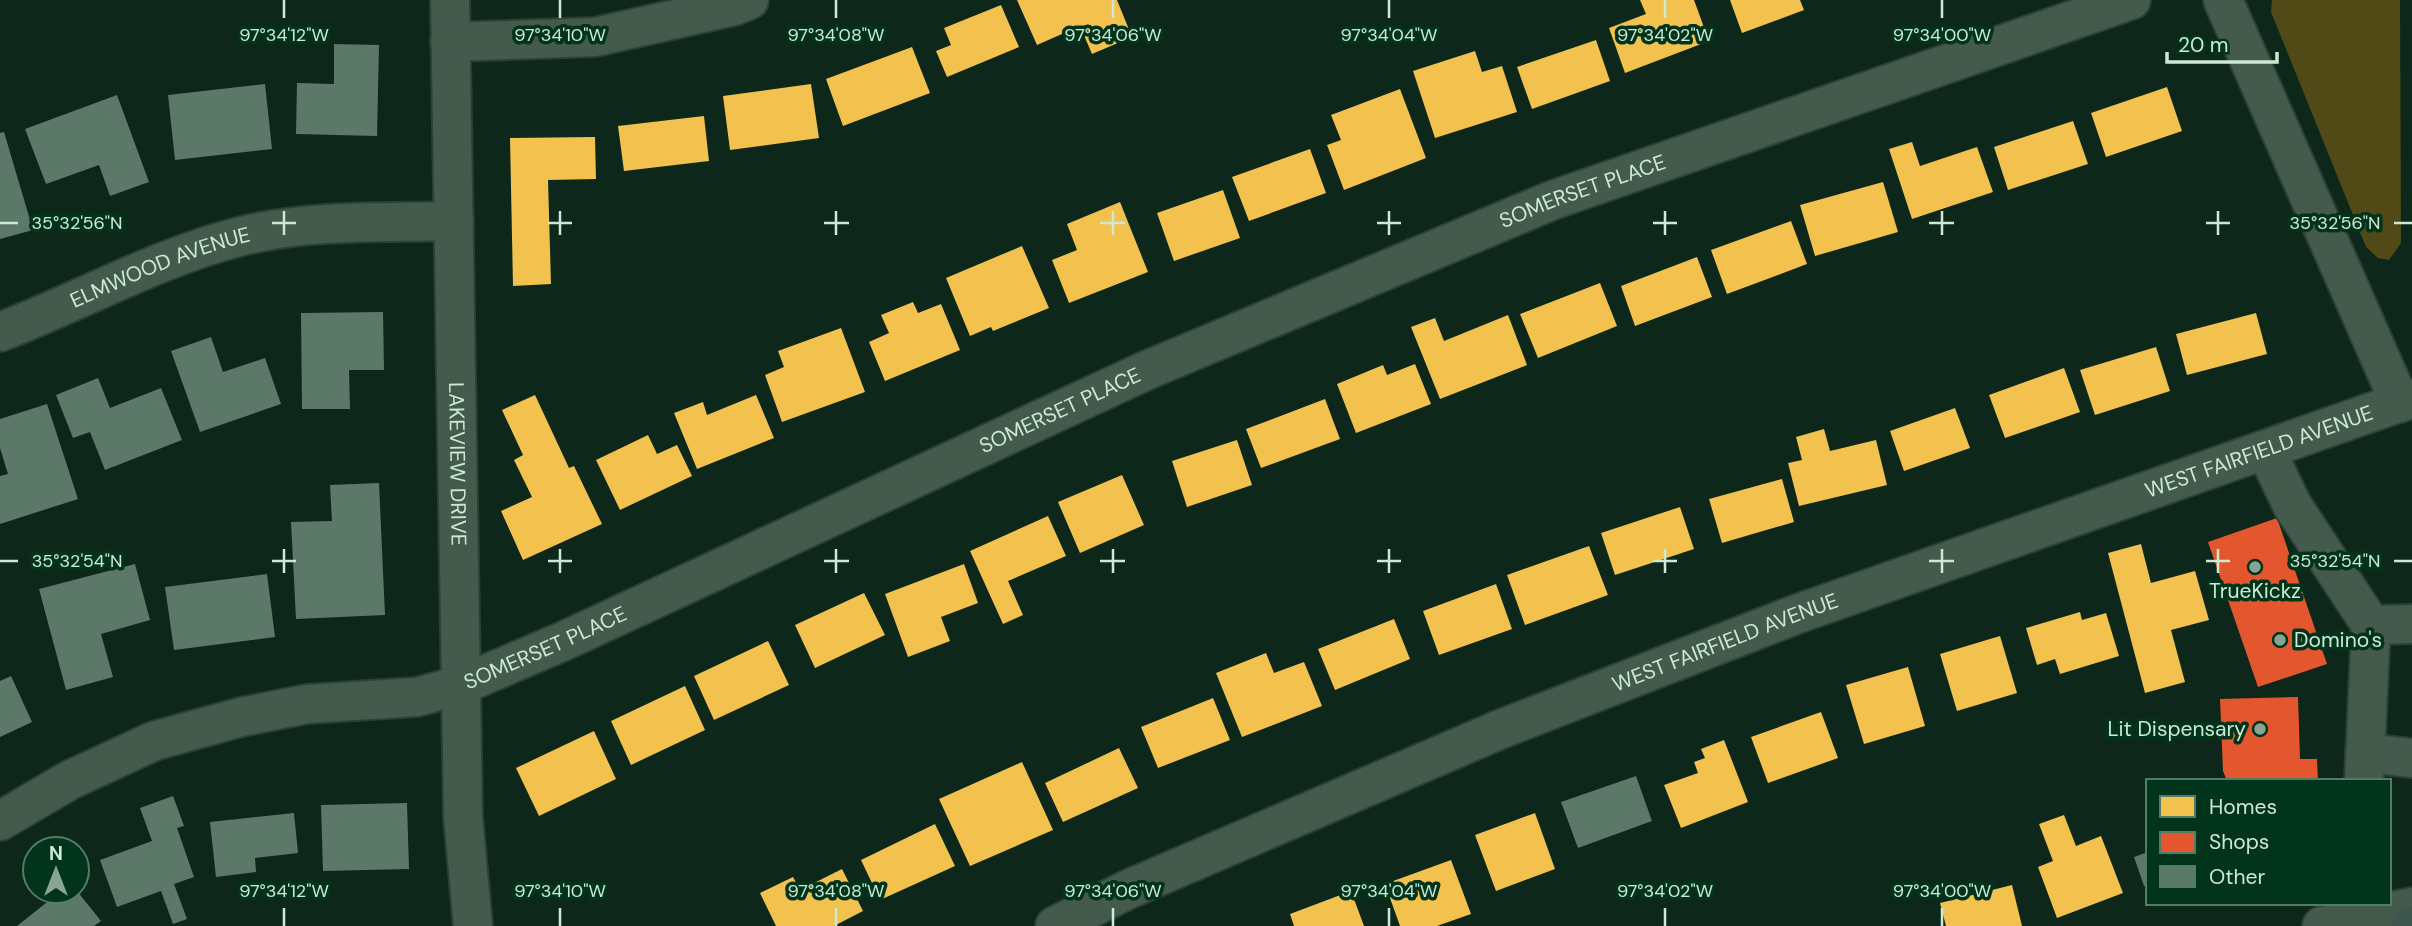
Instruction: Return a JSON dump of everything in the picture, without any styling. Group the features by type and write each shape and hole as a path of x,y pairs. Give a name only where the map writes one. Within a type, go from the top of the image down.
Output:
{"street":[{"name":"LAKEVIEW DRIVE","path":"450,0 463,816 473,926"},
{"path":"450,42 595,37 734,6 749,0"},
{"name":"SOMERSET PLACE","path":"0,821 70,780 154,741 241,717 307,704 417,697 461,685 578,634 1145,371 1553,201 2131,0"},
{"path":"2223,0 2406,401"},
{"name":"ELMWOOD AVENUE","path":"0,332 163,262 244,235 320,224 454,221"},
{"name":"WEST FAIRFIELD AVENUE","path":"1055,926 1129,889 1501,729 1797,614 2406,401"},
{"path":"2266,450 2297,514 2371,625 2365,767 2412,758"},
{"path":"2371,625 2412,624"},
{"path":"2335,917 2412,907"}],"shaded area":[{"path":"2272,0 2400,0 2401,243 2389,260 2378,258 2366,247 2271,12"}],"building: Homes":[{"path":"1017,0 1117,0 1132,37 1092,54 1080,26 1037,45"},
{"path":"1640,0 1694,0 1709,41 1625,73 1609,28 1646,14"},
{"path":"1730,0 1800,0 1804,10 1742,33"},
{"path":"1001,5 1019,47 947,77 936,51 951,45 944,28"},
{"path":"1596,40 1610,81 1532,109 1517,67"},
{"path":"912,47 930,93 843,126 826,79"},
{"path":"1475,51 1482,72 1502,66 1517,112 1435,138 1413,71"},
{"path":"811,84 819,138 730,150 723,96"},
{"path":"2167,87 2182,131 2106,157 2091,113"},
{"path":"1400,89 1426,158 1344,190 1327,145 1341,140 1331,115"},
{"path":"704,116 709,161 624,171 618,126"},
{"path":"2073,121 2088,164 2008,190 1994,147"},
{"path":"595,137 596,179 548,180 551,284 513,286 510,138"},
{"path":"1912,142 1920,166 1977,147 1993,192 1912,219 1889,149"},
{"path":"1310,149 1326,193 1249,221 1232,177"},
{"path":"1883,182 1898,232 1815,256 1800,205"},
{"path":"1223,190 1240,238 1174,261 1157,213"},
{"path":"1120,202 1148,272 1069,303 1052,260 1077,250 1067,224"},
{"path":"1791,221 1807,264 1727,294 1711,250"},
{"path":"1022,246 1049,308 993,331 991,327 970,336 946,278"},
{"path":"1697,257 1712,297 1635,326 1621,286"},
{"path":"1600,283 1617,326 1538,358 1520,314"},
{"path":"913,302 918,313 941,304 960,350 885,381 869,342 889,333 881,315"},
{"path":"2256,313 2267,354 2187,375 2176,334"},
{"path":"1508,315 1527,365 1440,399 1411,327 1435,318 1444,341"},
{"path":"841,328 865,392 782,422 765,375 784,367 778,351"},
{"path":"2156,347 2170,391 2095,415 2080,370"},
{"path":"1415,364 1431,404 1356,433 1337,384 1383,365 1387,375"},
{"path":"2064,368 2080,412 2005,438 1989,395"},
{"path":"535,395 569,468 574,466 602,524 523,560 501,511 532,497 514,460 523,455 502,410"},
{"path":"756,395 774,438 697,469 674,413 703,402 707,415"},
{"path":"1325,399 1340,439 1261,468 1246,429"},
{"path":"1955,408 1970,448 1904,471 1890,431"},
{"path":"1824,429 1830,451 1876,440 1887,485 1799,506 1788,463 1802,460 1796,437"},
{"path":"648,435 657,454 677,445 692,476 620,510 596,460"},
{"path":"1237,440 1252,485 1187,507 1172,461"},
{"path":"1122,475 1144,525 1080,553 1058,502"},
{"path":"1782,479 1794,522 1722,543 1709,499"},
{"path":"1680,507 1694,549 1615,575 1601,533"},
{"path":"1048,516 1066,556 1008,581 1023,615 1003,624 970,551"},
{"path":"2141,544 2151,583 2195,571 2209,620 2171,630 2185,682 2145,693 2108,553"},
{"path":"1589,546 1608,595 1525,625 1507,575"},
{"path":"964,564 978,603 941,617 950,641 908,657 885,594"},
{"path":"1496,584 1512,629 1439,655 1423,611"},
{"path":"864,593 885,635 815,668 795,625"},
{"path":"2080,612 2082,620 2106,613 2119,656 2060,674 2055,659 2037,665 2026,628"},
{"path":"1394,619 1410,659 1335,690 1318,649"},
{"path":"2000,636 2017,693 1957,711 1940,654"},
{"path":"768,641 789,685 714,720 694,676"},
{"path":"1266,653 1274,673 1304,662 1322,706 1242,737 1216,673"},
{"path":"1908,667 1925,726 1864,744 1846,685"},
{"path":"685,686 705,730 631,765 611,721"},
{"path":"1213,698 1230,740 1158,768 1141,727"},
{"path":"1821,712 1838,758 1768,783 1751,737"},
{"path":"594,731 616,779 539,816 516,768"},
{"path":"1724,740 1748,802 1681,828 1664,785 1698,773 1694,762 1705,758 1701,749"},
{"path":"1119,748 1138,788 1063,822 1045,783"},
{"path":"1022,762 1053,830 970,866 939,799"},
{"path":"1535,813 1555,869 1496,891 1475,835"},
{"path":"2064,815 2076,846 2101,836 2123,893 2057,918 2038,867 2053,861 2039,824"},
{"path":"935,824 955,866 880,900 861,860"},
{"path":"1451,860 1471,914 1437,926 1400,926 1385,884"},
{"path":"842,869 863,911 834,926 776,926 760,893 793,877 800,890"},
{"path":"2012,885 2022,926 1946,926 1940,903"},
{"path":"1351,891 1364,926 1294,926 1290,914"}],"building: Shops":[{"path":"2277,518 2327,664 2258,687 2208,542"},
{"name":"Lit Dispensary","path":"2298,697 2300,759 2317,759 2318,779 2226,779 2223,771 2220,699"}],"building: Other":[{"path":"334,44 379,45 377,136 296,134 297,83 334,84"},
{"path":"265,84 272,149 175,160 168,95"},
{"path":"117,95 149,182 110,196 99,165 46,184 25,129"},
{"path":"4,132 33,230 0,239 0,133"},
{"path":"383,312 384,370 349,370 350,409 302,409 301,313"},
{"path":"211,337 223,372 265,358 281,404 200,432 171,351"},
{"path":"98,378 110,408 161,388 182,440 105,470 90,432 73,438 56,395"},
{"path":"47,404 78,499 0,524 0,476 8,474 0,448 0,419"},
{"path":"379,483 385,615 296,619 291,522 332,521 330,485"},
{"path":"135,564 150,620 101,634 113,677 66,690 39,589"},
{"path":"267,574 275,637 174,650 165,587"},
{"path":"11,676 32,722 0,737 0,681"},
{"path":"1636,776 1652,821 1578,848 1561,802"},
{"path":"173,796 184,826 177,828 194,877 174,884 187,919 173,924 161,891 117,907 100,860 152,841 140,808"},
{"path":"407,803 409,869 323,871 321,805"},
{"path":"294,813 298,853 255,858 256,872 216,877 210,822"},
{"path":"2146,853 2146,886 2144,886 2134,857"},
{"path":"43,905 88,905 101,921 94,926 17,926"}],"place":[{"name":"TrueKickz","path":"2255,567"},
{"name":"Domino's","path":"2280,640"},
{"name":"Lit Dispensary","path":"2260,729"}]}
